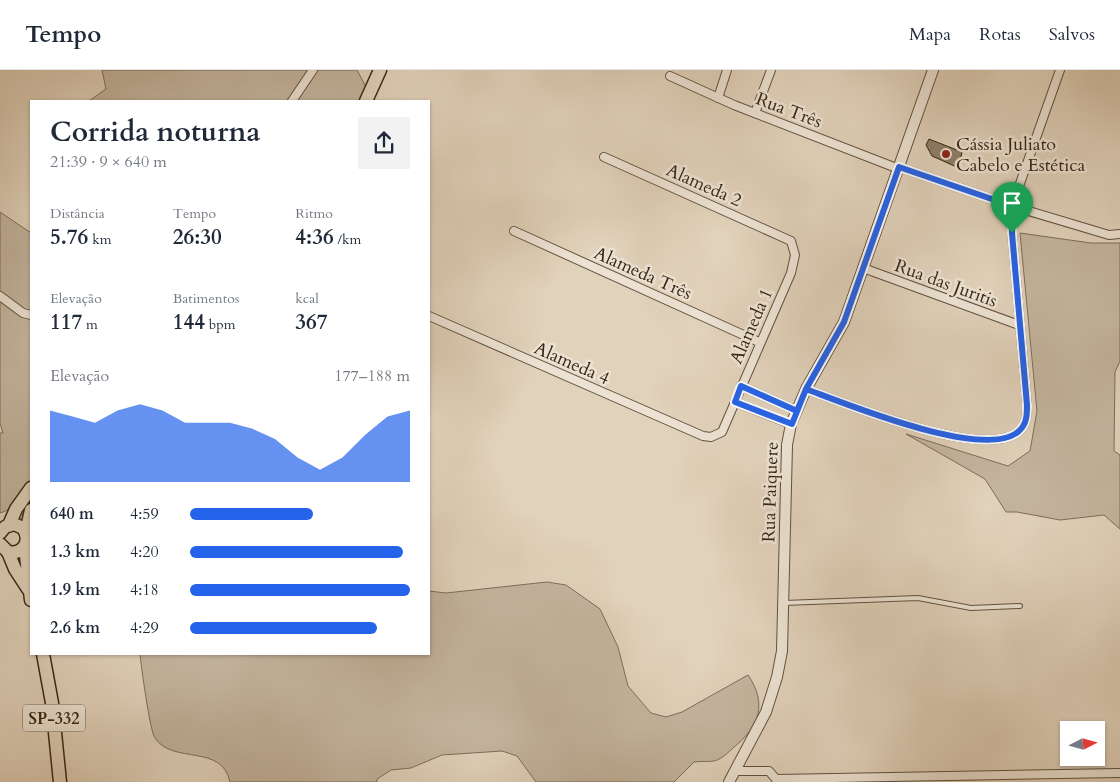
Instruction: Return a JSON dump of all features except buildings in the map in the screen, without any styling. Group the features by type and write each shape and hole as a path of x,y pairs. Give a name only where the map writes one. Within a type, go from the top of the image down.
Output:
{"main road":[{"path":"366,100 380,70"},
{"path":"4,528 30,489"},
{"path":"30,514 25,547 30,596"},
{"path":"4,528 19,526 26,532"},
{"path":"2,547 17,552 25,547"},
{"path":"2,547 30,596"},
{"name":"SP-332","path":"43,655 52,702 60,782"}],"street":[{"path":"293,100 313,70"},
{"path":"718,98 727,70"},
{"path":"755,113 771,70"},
{"name":"Rua Paiquere","path":"729,782 766,712 777,677 782,651 787,454 792,424 806,389 844,322 933,70"},
{"path":"806,389 938,434 995,441 1013,435 1025,423 1027,405 1012,233 1012,206 1060,70"},
{"name":"Rua Três","path":"670,76 755,113 899,168 1012,206 1109,235 1120,234"},
{"name":"Alameda 2","path":"604,157 792,241"},
{"name":"Alameda Três","path":"514,231 759,342"},
{"name":"Alameda 1","path":"704,436 711,438 722,432 759,342 791,273 795,255 792,241"},
{"name":"Rua das Juritis","path":"863,268 1019,325"},
{"path":"0,296 23,313 30,315"},
{"name":"Alameda 4","path":"430,316 704,436"},
{"path":"741,386 797,411"},
{"path":"735,402 792,424"},
{"path":"736,771 769,771 775,781 1021,778 1120,773"}],"lane":[{"path":"784,604 918,598 971,608 1020,606"}],"shaded area":[{"path":"102,70 357,70 366,87 370,100 90,100 106,89"},
{"path":"0,212 30,232 30,493 0,513 0,433 3,433 0,423"},
{"path":"1020,233 1091,243 1120,243 1120,361 1115,372 1114,451 1120,455 1120,529 1104,515 1060,520 1017,512 1006,512 985,479 906,434 1008,466 1030,451 1037,411"},
{"path":"547,582 566,585 600,609 618,647 628,686 651,713 666,717 682,712 748,675 758,696 758,714 749,732 729,752 714,761 694,762 674,782 536,782 517,756 502,751 442,755 411,768 391,770 377,779 377,782 230,782 225,770 217,762 208,758 173,751 163,746 155,738 146,698 140,655 430,655 430,591 446,593"}],"place":[{"name":"Cássia Juliato Cabelo e Estética","path":"946,154"}],"route":[{"path":"1012,233 1012,206 899,167 844,322 806,389 792,424 735,402 741,386 797,411 806,389 938,434 995,441 1013,435 1025,423 1027,405 1022,366 1012,233"}]}
